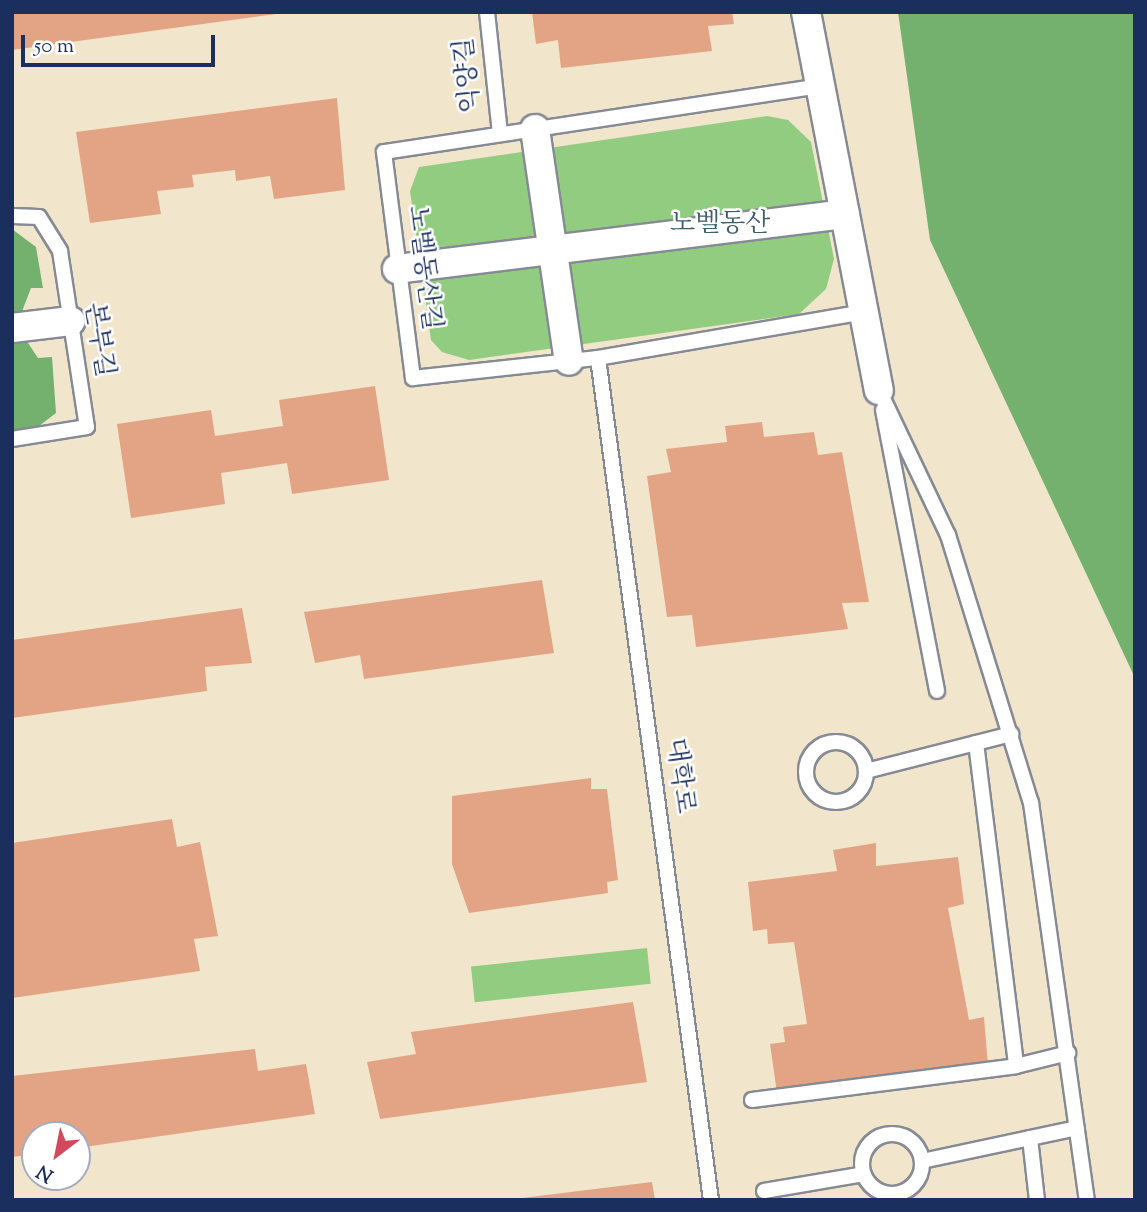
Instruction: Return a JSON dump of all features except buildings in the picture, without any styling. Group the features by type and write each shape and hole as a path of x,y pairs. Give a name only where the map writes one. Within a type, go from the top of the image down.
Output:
{"street":[{"path":"806,12 879,390"},
{"path":"535,129 569,361"},
{"path":"397,269 845,214"},
{"path":"12,328 71,321"}],"lane":[{"name":"익양길","path":"486,12 500,133"},
{"name":"노벨동산길","path":"821,86 384,152 413,378 598,358 863,312"},
{"name":"본부길","path":"12,216 39,217 54,240 71,321 87,427 12,439"},
{"name":"대학로","path":"598,358 711,1200"},
{"path":"879,390 937,691"},
{"path":"879,390 948,535 1031,803 1087,1200"},
{"path":"866,771 1011,734"},
{"path":"834,742 859,753 866,771 856,795 839,802 814,792 807,776 816,750 834,742"},
{"path":"976,743 1016,1066"},
{"path":"751,1100 1016,1066 1068,1053"},
{"path":"922,1161 1077,1128"},
{"path":"884,1134 913,1142 922,1161 912,1186 894,1194 876,1189 864,1174 867,1146 884,1134"},
{"path":"1030,1138 1037,1200"},
{"path":"764,1191 864,1174"}],"green space":[{"path":"898,12 1135,12 1135,678 930,240"},
{"name":"노벨동산","path":"767,116 788,120 811,142 834,259 826,289 799,314 469,360 442,352 431,340 410,191 419,167"},
{"path":"12,229 36,247 43,288 31,288 21,314 12,315"},
{"path":"26,340 38,358 52,357 56,413 39,426 12,430 12,341"},
{"path":"647,948 651,984 475,1002 471,967"}]}
